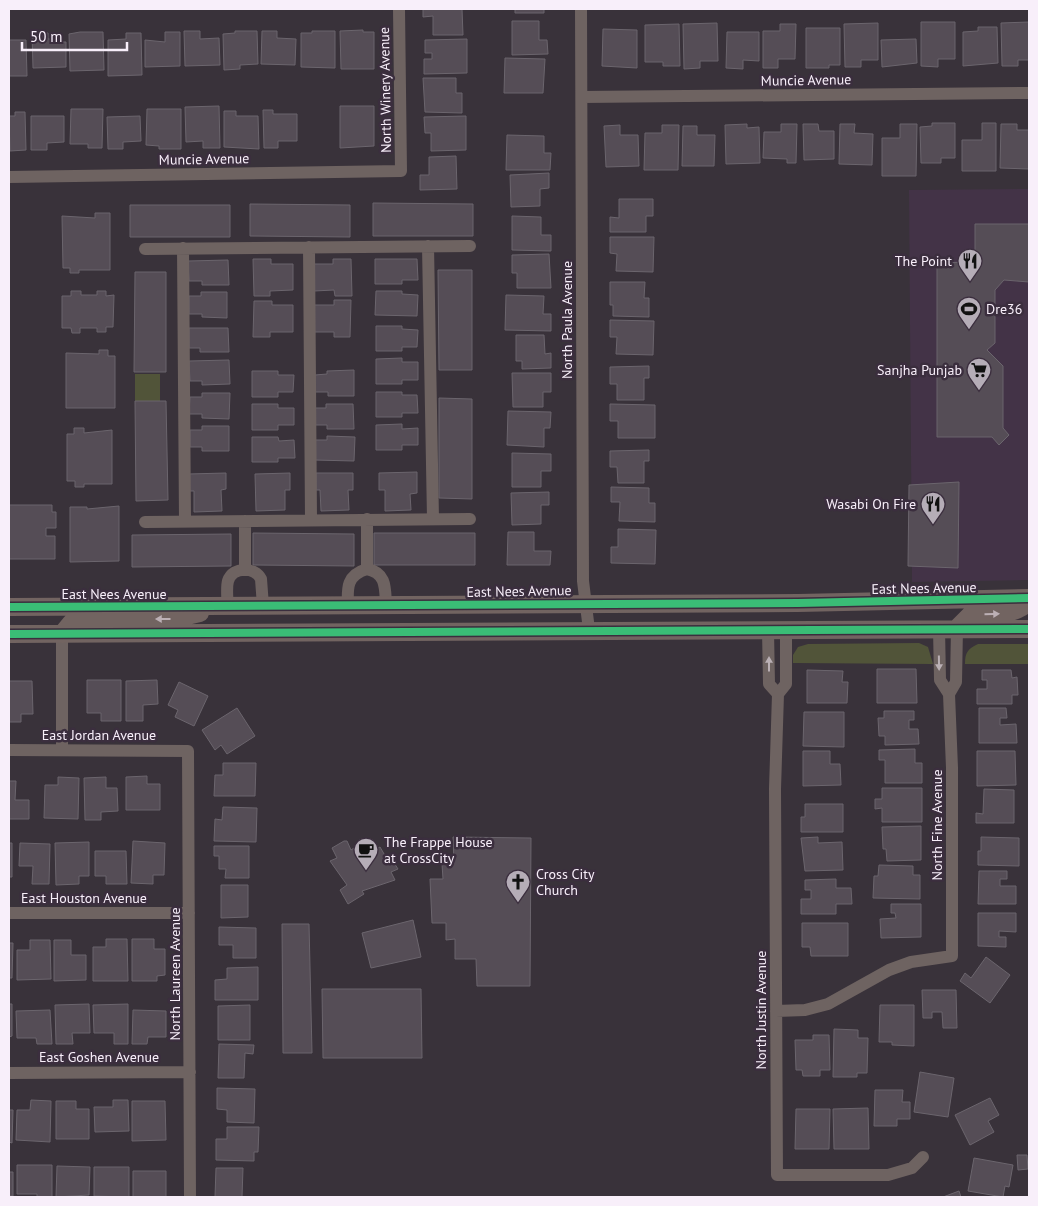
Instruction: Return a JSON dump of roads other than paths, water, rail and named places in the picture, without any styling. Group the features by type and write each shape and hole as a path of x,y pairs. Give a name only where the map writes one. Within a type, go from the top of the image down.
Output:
{"main road":[{"name":"East Nees Avenue","path":"9,607 798,603 1029,598"},
{"path":"957,628 970,614 1016,612 1029,602"},
{"path":"62,634 71,623 82,620 174,620 228,606"},
{"path":"9,634 1029,629"}],"street":[{"name":"North Winery Avenue","path":"399,9 400,171"},
{"name":"North Paula Avenue","path":"581,9 583,581 589,630"},
{"name":"Muncie Avenue","path":"582,97 1029,93"},
{"name":"Muncie Avenue","path":"9,177 400,171"},
{"path":"428,246 433,519"},
{"path":"145,249 470,246"},
{"path":"309,247 311,520"},
{"path":"183,248 185,521"},
{"path":"145,522 470,518"},
{"path":"367,520 367,569"},
{"path":"245,521 245,570"},
{"path":"348,606 347,586 351,577 367,569 379,574 384,580 386,605"},
{"path":"228,606 228,581 231,576 245,570 254,571 261,579 263,606"},
{"name":"North Fine Avenue","path":"776,1011 805,1010 828,1004 889,970 911,962 952,956 952,768 949,694 940,680 939,628"},
{"name":"North Fine Avenue","path":"949,694 956,682 957,628"},
{"name":"North Justin Avenue","path":"768,630 769,684 778,694"},
{"name":"North Justin Avenue","path":"786,630 786,684 778,694 777,1175 888,1175 912,1168 923,1158"},
{"path":"62,634 62,750"},
{"name":"East Jordan Avenue","path":"9,750 188,750"},
{"name":"North Laureen Avenue","path":"188,750 190,1197"},
{"name":"East Houston Avenue","path":"9,913 189,913"},
{"name":"East Goshen Avenue","path":"9,1072 190,1072"}],"place":[{"name":"The Point","path":"970,282"},
{"name":"Dre36","path":"969,330"},
{"name":"Sanjha Punjab","path":"979,391"},
{"name":"Wasabi On Fire","path":"933,525"},
{"name":"The Frappe House at CrossCity","path":"366,871"},
{"name":"Cross City Church","path":"518,903"}]}
